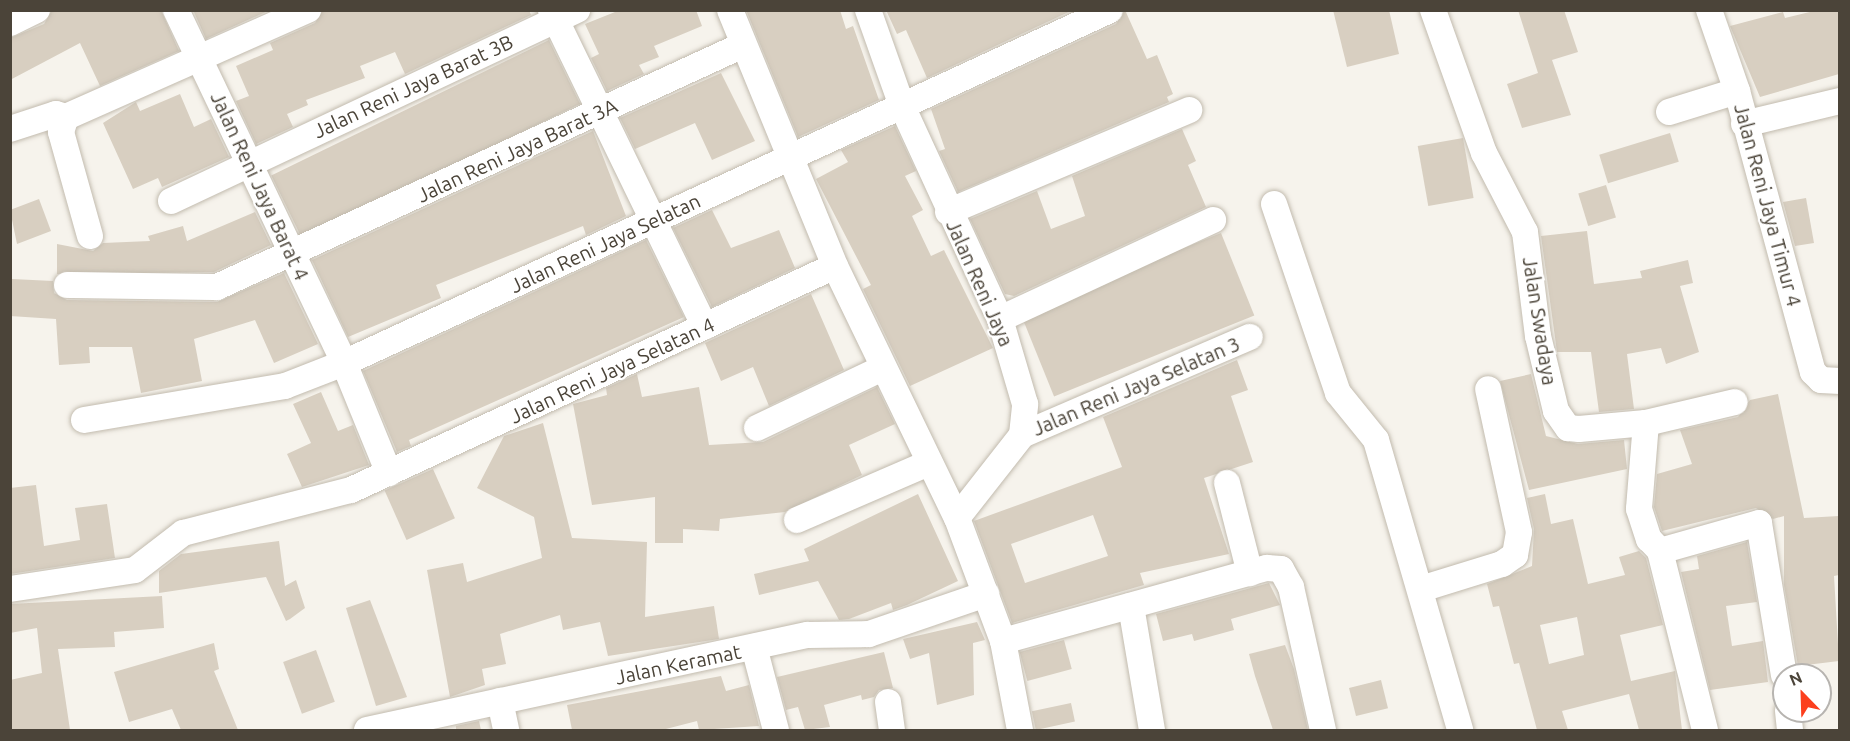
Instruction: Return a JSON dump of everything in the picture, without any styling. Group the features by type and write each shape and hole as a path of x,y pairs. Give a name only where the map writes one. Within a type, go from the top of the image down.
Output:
{"street":[{"path":"10,23 37,10"},
{"name":"Jalan Reni Jaya Barat 4","path":"176,10 344,363 389,473"},
{"path":"10,129 56,114 66,117 201,60 308,10"},
{"path":"730,10 788,158 835,266 957,518 1003,641 1020,730"},
{"name":"Jalan Reni Jaya","path":"868,10 902,106 948,212 1000,319 1025,404 1022,435"},
{"name":"Jalan Reni Jaya Selatan","path":"84,420 285,386 344,363 1110,10"},
{"name":"Jalan Swadaya","path":"1432,10 1485,153 1525,232 1539,336 1556,411 1568,428 1646,423"},
{"name":"Jalan Reni Jaya Timur 4","path":"1717,12 1744,124 1813,372 1821,380 1839,381"},
{"path":"561,14 601,111 705,327"},
{"name":"Jalan Reni Jaya Barat 3B","path":"171,201 249,161 561,14"},
{"name":"Jalan Reni Jaya Barat 3A","path":"67,285 199,290 291,253 743,45"},
{"path":"1669,112 1737,91"},
{"path":"1744,124 1839,101"},
{"path":"948,212 1190,110"},
{"path":"66,117 61,132 90,236"},
{"path":"1274,204 1338,393 1376,440 1460,730"},
{"path":"1000,319 1213,220"},
{"name":"Jalan Reni Jaya Selatan 4","path":"10,589 135,570 183,533 314,502 389,473 835,266"},
{"name":"Jalan Reni Jaya Selatan 3","path":"1022,435 1250,337"},
{"path":"757,428 883,368"},
{"path":"1421,589 1502,564 1515,555 1519,532 1488,388"},
{"path":"1706,730 1660,551 1644,526 1637,493 1646,423 1735,402"},
{"path":"957,518 1022,435"},
{"path":"797,520 929,464"},
{"path":"1227,483 1250,573"},
{"path":"1660,551 1759,523 1782,663"},
{"path":"1003,641 1267,568 1285,574 1323,730"},
{"name":"Jalan Keramat","path":"368,730 808,635 869,634 986,594"},
{"path":"1131,606 1152,730"},
{"path":"754,647 776,730"},
{"path":"500,701 506,730"},
{"path":"888,702 892,730"}],"building":[{"path":"52,10 161,10 179,51 100,86 80,43 10,80 10,38 44,24"},
{"path":"193,10 270,10 206,39"},
{"path":"323,10 529,10 531,15 405,74 395,52 360,66 365,78 306,100 308,105 287,114 293,127 256,144 236,101 249,96 236,66 273,50 270,43 315,23"},
{"path":"620,10 696,10 702,26 654,46 659,57 639,65 644,74 607,91 591,58 599,54 585,24"},
{"path":"746,10 840,10 846,29 853,26 879,100 798,137"},
{"path":"886,10 1073,10 927,78 906,30 897,34"},
{"path":"1125,10 1147,59 1157,55 1173,94 1167,97 1169,102 958,192 939,151 945,149 931,109 1116,24"},
{"path":"1333,10 1389,10 1399,54 1347,67"},
{"path":"1518,10 1564,10 1578,52 1552,60 1571,115 1522,128 1507,84 1538,73"},
{"path":"1818,10 1839,10 1839,74 1760,97 1730,26 1783,12 1785,18"},
{"path":"549,40 580,104 302,239 271,175"},
{"path":"721,73 755,141 712,160 695,123 635,149 620,118"},
{"path":"180,94 194,127 211,119 229,157 162,187 158,178 133,189 103,123 136,102 140,111"},
{"path":"895,126 916,171 905,176 923,210 912,216 931,256 944,250 993,348 910,386 863,289 871,285 816,179 848,162 841,150"},
{"path":"1182,129 1196,161 1188,165 1206,207 1014,296 1005,294 970,219 1037,191 1051,229 1085,216 1072,176"},
{"path":"593,131 626,216 586,235 583,226 436,285 441,298 348,337 312,260"},
{"path":"1670,133 1679,162 1608,183 1599,155"},
{"path":"1463,138 1474,198 1428,206 1418,146"},
{"path":"1606,185 1616,218 1588,226 1578,193"},
{"path":"1806,198 1814,243 1795,246 1783,202"},
{"path":"39,199 51,231 17,244 10,210"},
{"path":"712,210 731,248 779,230 795,268 712,307 673,228"},
{"path":"255,212 271,245 214,272 57,274 57,244 93,251 103,243 150,241 148,236 183,226 187,241"},
{"path":"1587,231 1594,284 1642,278 1640,271 1688,260 1693,283 1680,286 1699,352 1666,364 1661,348 1627,354 1634,409 1599,412 1591,352 1557,352 1541,236"},
{"path":"1221,233 1254,316 1054,396 1021,314"},
{"path":"646,240 684,317 409,440 411,446 397,452 363,371"},
{"path":"284,273 318,344 274,363 255,320 194,339 202,381 141,393 132,347 89,347 90,363 59,365 56,319 10,316 12,279 53,281 54,293 67,300 217,302"},
{"path":"811,294 844,370 769,406 753,367 721,381 705,343"},
{"path":"1237,360 1248,390 1231,396 1253,462 1204,478 1229,554 1140,573 1144,585 1012,623 974,521 1122,467 1103,417","holes":["1093,515 1108,556 1025,583 1011,544"]},
{"path":"637,374 642,397 699,387 709,445 763,442 877,387 895,424 849,445 862,475 785,512 720,519 719,531 683,529 683,543 655,543 655,497 592,505 573,404 607,395 606,388"},
{"path":"1531,374 1546,436 1578,444 1624,440 1627,469 1529,490 1500,381"},
{"path":"321,392 338,431 353,425 369,465 302,487 287,454 311,443 293,404"},
{"path":"1778,394 1804,518 1839,516 1839,575 1834,576 1839,661 1797,663 1784,585 1784,516 1773,519 1756,508 1662,531 1654,507 1657,474 1692,464 1680,430 1738,417 1750,400"},
{"path":"543,423 572,538 647,542 645,617 714,606 719,639 608,656 600,622 563,630 560,615 500,634 506,664 482,669 485,685 450,697 427,570 463,563 467,582 542,558 534,517 477,488 504,436"},
{"path":"433,469 455,518 407,540 385,491"},
{"path":"36,485 44,546 80,540 75,508 107,504 115,558 10,574 10,488"},
{"path":"918,494 958,581 893,610 891,603 849,619 839,620 818,581 759,595 754,574 809,561 804,549"},
{"path":"1545,494 1551,524 1573,519 1588,584 1625,575 1619,557 1639,551 1646,558 1663,625 1620,635 1631,681 1675,671 1682,730 1639,730 1629,694 1562,711 1568,730 1537,730 1519,663 1514,664 1499,606 1493,607 1487,584 1532,566 1534,529 1527,498","holes":["1577,617 1584,655 1549,664 1540,625"]},
{"path":"279,541 285,586 296,580 305,608 286,621 266,577 159,593 159,571 181,554"},
{"path":"1747,542 1757,602 1726,606 1732,646 1763,641 1768,682 1710,690 1681,572 1699,569 1697,556"},
{"path":"1269,583 1280,605 1231,619 1234,630 1194,641 1192,634 1163,641 1156,614"},
{"path":"162,596 164,628 114,632 115,647 58,649 70,730 10,730 10,680 42,673 37,628 10,633 10,604"},
{"path":"370,600 407,697 376,706 346,608"},
{"path":"977,622 985,640 973,643 974,695 937,705 929,653 910,659 903,639"},
{"path":"1064,640 1072,669 1027,681 1020,652"},
{"path":"214,643 219,669 214,671 238,730 181,730 172,709 129,722 114,672"},
{"path":"1285,645 1294,669 1308,730 1273,730 1249,654"},
{"path":"316,650 335,702 302,714 283,662"},
{"path":"884,652 893,688 879,690 874,697 862,700 861,695 824,705 830,727 805,730 798,707 786,710 777,677"},
{"path":"721,676 726,691 749,685 759,726 699,730 697,721 662,730 572,730 567,705"},
{"path":"1381,680 1388,708 1356,716 1349,688"},
{"path":"1071,703 1075,722 1036,730 1032,711"},
{"path":"479,721 481,730 456,730 456,726"}]}
